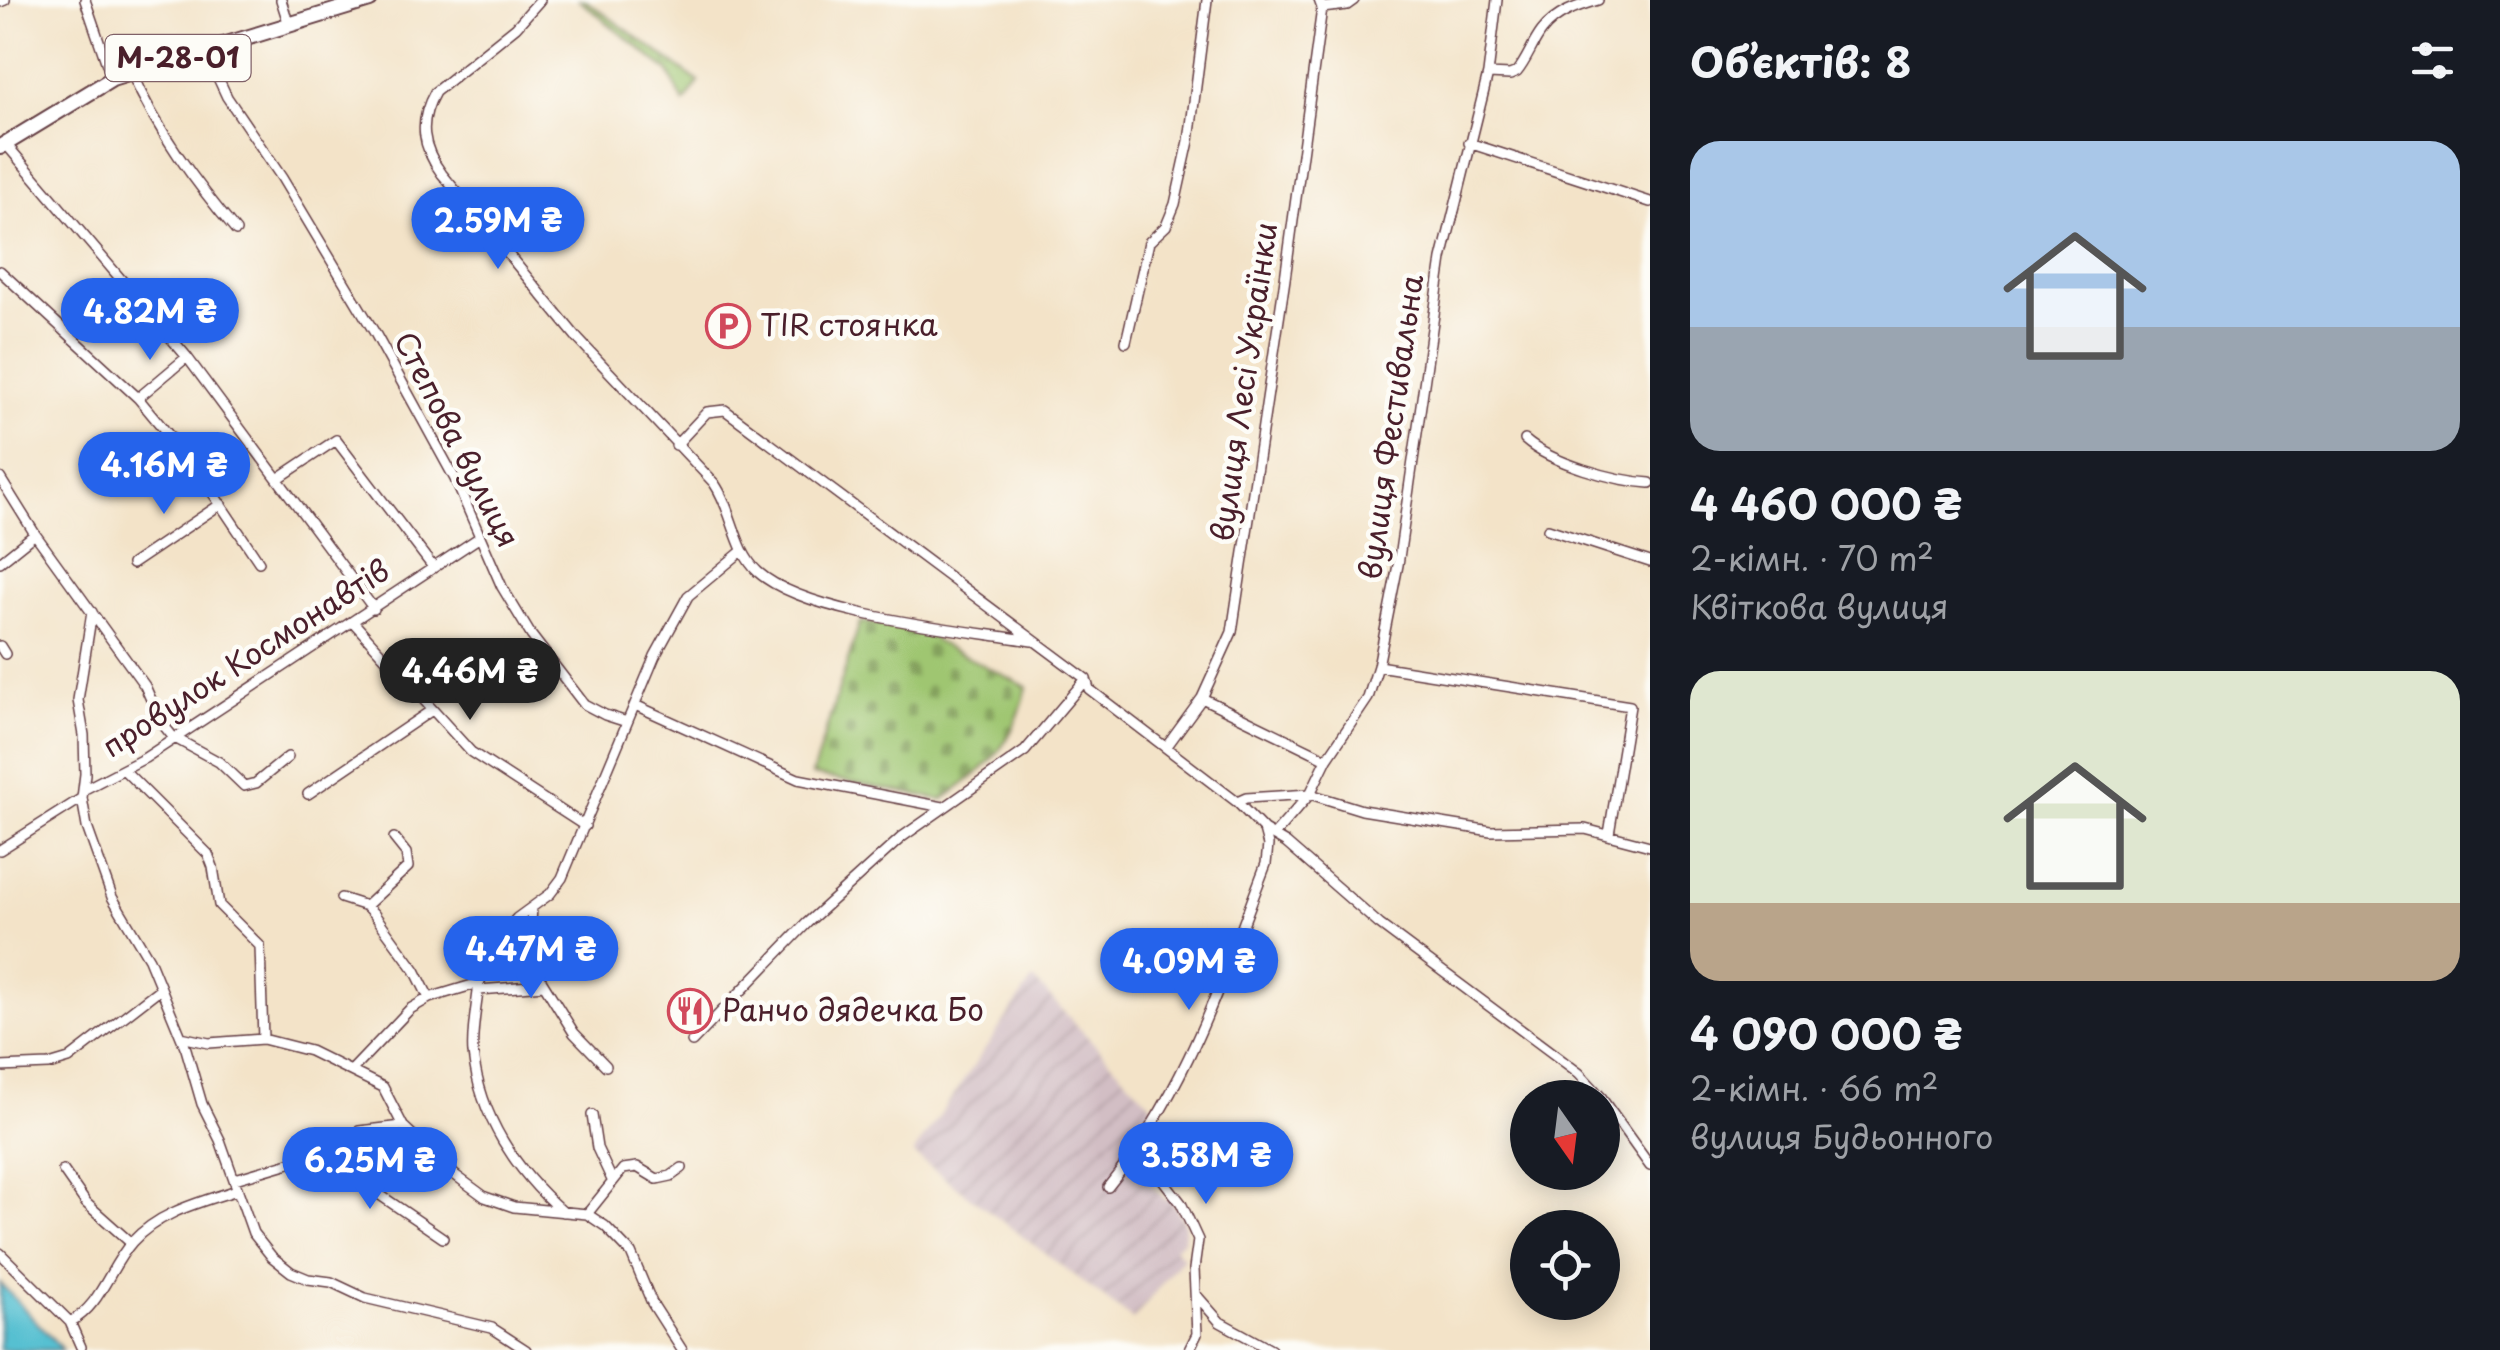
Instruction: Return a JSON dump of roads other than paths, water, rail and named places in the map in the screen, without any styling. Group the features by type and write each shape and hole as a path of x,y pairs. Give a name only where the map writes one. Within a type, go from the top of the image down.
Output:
{"highway":[{"name":"М-28-01","path":"2,145 112,79 370,0"}],"street":[{"path":"85,0 112,79"},
{"path":"281,0 289,25"},
{"path":"540,0 516,27 434,92 424,119 425,146 442,174 578,338 722,494 742,551 757,571 770,580 852,611 1036,642"},
{"path":"1126,342 1149,242 1166,226 1175,204 1189,141 1207,0"},
{"path":"1320,4 1348,6 1354,0"},
{"name":"вулиця Фестивальна","path":"1269,832 1310,794 1327,759 1368,698 1378,666 1398,565 1442,259 1488,74 1496,0"},
{"path":"1488,74 1510,76 1516,72 1542,31 1555,19 1571,8 1598,0"},
{"name":"вулиця Лесі Українки","path":"1168,746 1202,698 1232,632 1320,4"},
{"name":"Степова вулиця","path":"205,50 227,97 282,178 376,336 454,479 502,588 531,635 574,695 605,716 628,722"},
{"path":"131,72 165,138 192,179 236,231"},
{"path":"1469,143 1650,202"},
{"path":"2,145 187,358 374,608"},
{"path":"0,272 138,398 196,468 258,562"},
{"path":"138,398 187,358"},
{"path":"676,445 707,412 724,410 1086,679 1089,688 1237,802 1379,924 1585,1080"},
{"name":"провулок Космонавтів","path":"280,478 336,440 433,566"},
{"path":"1525,440 1568,463 1633,482 1650,483"},
{"path":"0,478 35,534 145,686 161,722 173,737 219,762 244,786 256,784 288,757"},
{"path":"132,564 221,504"},
{"path":"1548,529 1650,562"},
{"path":"0,562 35,534"},
{"name":"провулок Космонавтів","path":"0,850 480,538"},
{"path":"564,1213 542,1194 508,1152 486,1105 473,1052 479,987 504,933 557,887 655,656 688,596 742,551"},
{"path":"92,612 78,684 85,755 82,794 97,861 112,897 149,959 253,1234 291,1272 331,1282 365,1298 492,1328 526,1350"},
{"path":"354,622 478,759 584,826"},
{"path":"1378,666 1630,706 1609,834"},
{"path":"692,1042 807,923 902,838 1025,751 1086,679"},
{"path":"1202,698 1327,759"},
{"path":"635,705 808,782 944,807"},
{"path":"308,794 432,710"},
{"path":"124,770 208,854 219,905 260,946 263,1039"},
{"path":"1237,802 1310,794 1362,810 1491,831 1585,829 1650,846"},
{"path":"1108,1187 1139,1148 1199,1041 1266,864 1269,832"},
{"path":"366,906 408,867 410,860 394,838"},
{"path":"341,898 366,906 415,970 428,998"},
{"path":"532,906 529,955 574,1033 606,1066"},
{"path":"351,1071 402,1016 428,998 479,987 544,985"},
{"path":"0,1067 49,1065 70,1059 161,988"},
{"path":"181,1037 209,1043 263,1039 310,1052 387,1091 404,1126 484,1197 514,1207 587,1214 632,1253 652,1303 682,1350"},
{"path":"592,1114 597,1148 612,1180"},
{"path":"1620,1124 1650,1166"},
{"path":"70,1322 84,1316 131,1242 172,1212 320,1154 359,1132 404,1126"},
{"path":"1139,1148 1192,1220 1198,1240 1194,1268 1197,1334 1189,1350"},
{"path":"320,1154 443,1238"},
{"path":"587,1214 612,1180 630,1166 657,1179 682,1168"},
{"path":"64,1170 86,1203 131,1242"},
{"path":"0,1253 70,1322 82,1349"},
{"path":"1196,1294 1220,1322 1271,1350"}],"water":[{"path":"0,1283 63,1350 0,1350"}],"place":[{"name":"TIR стоянка","path":"728,326"},
{"name":"Ранчо дядечка Бо","path":"690,1011"}]}
